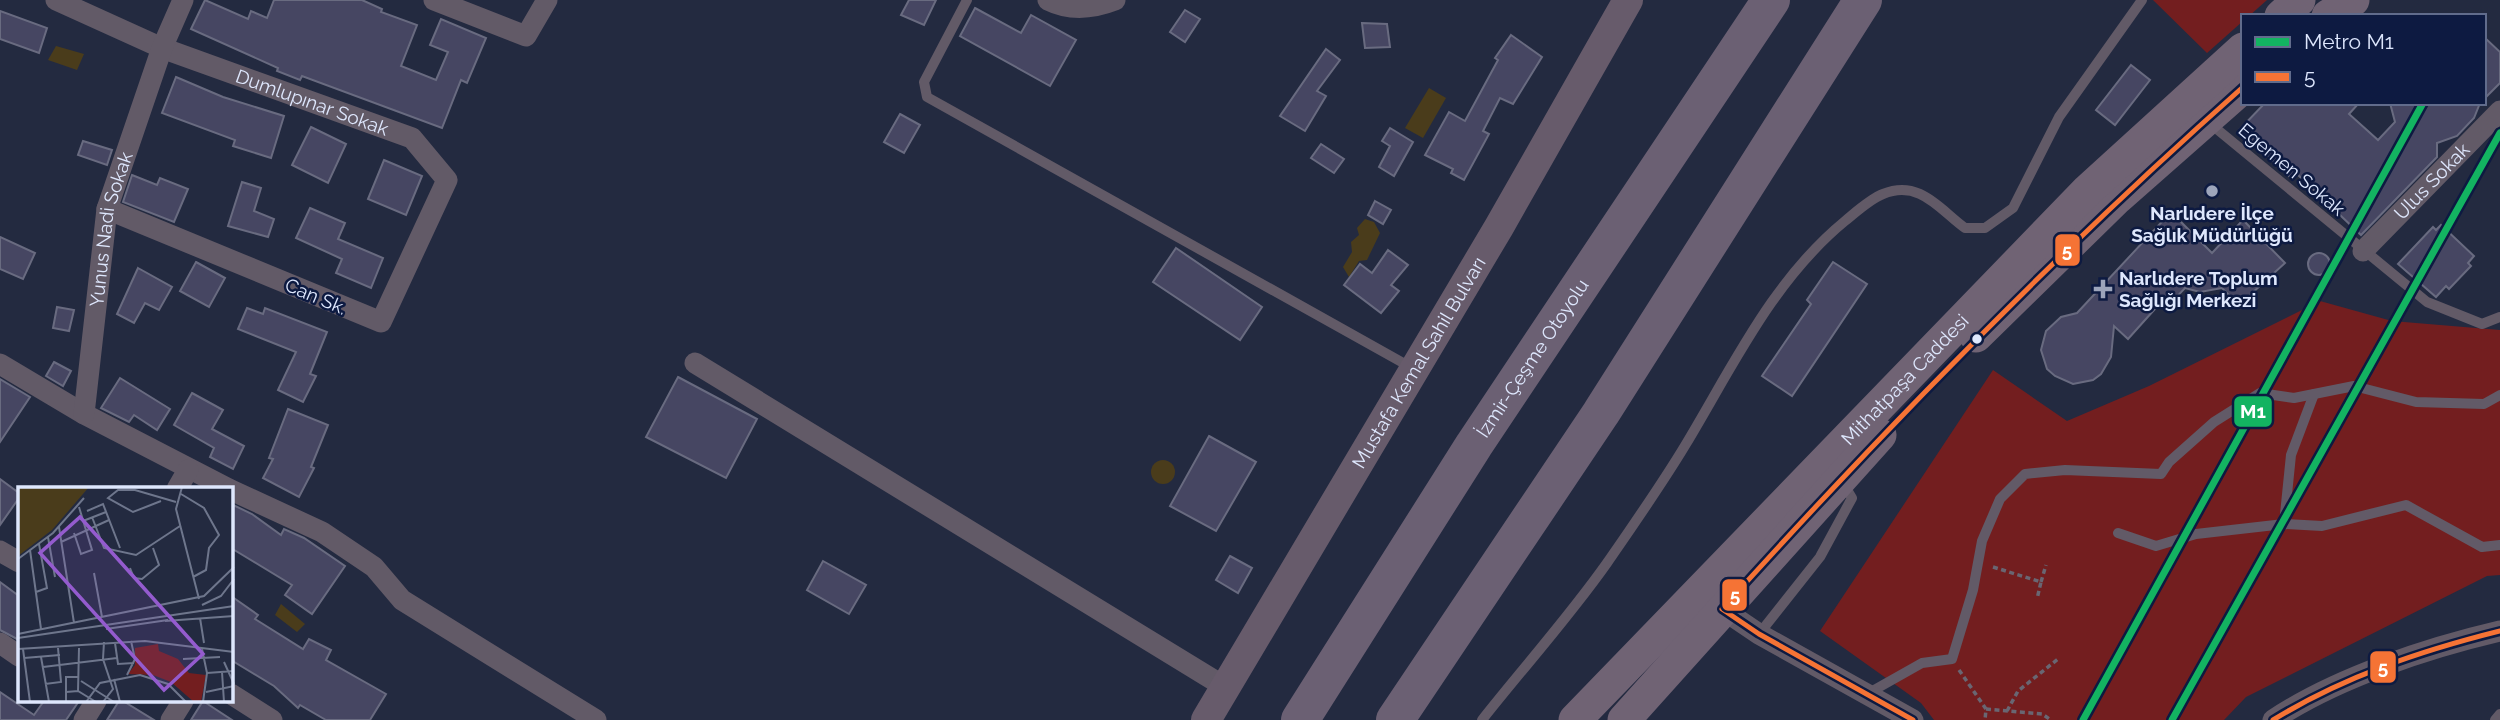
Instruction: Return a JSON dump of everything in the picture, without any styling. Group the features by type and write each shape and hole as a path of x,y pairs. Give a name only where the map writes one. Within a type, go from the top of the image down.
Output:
{"highway":[{"path":"1474,445 1747,0"},
{"name":"İzmir-Çeşme Otoyolu","path":"1300,720 1474,445 1771,0"},
{"path":"1395,720 1601,413 1805,97 1863,0"},
{"path":"1805,97 1862,46 1891,0"}],"main road":[{"name":"Mustafa Kemal Sahil Bulvarı","path":"1206,720 1628,0"},
{"path":"2283,14 2299,0"},
{"path":"2331,14 2353,0"},
{"name":"Mithatpaşa Caddesi","path":"1575,720 2087,191 2241,51"},
{"name":"Mithatpaşa Caddesi","path":"1624,720 1840,477 2057,255 2241,89"}],"street":[{"name":"Yunus Nadi Sokak","path":"83,414 107,209 162,48 183,0"},
{"path":"433,0 526,36 547,0"},
{"path":"1048,0 1064,8 1100,6 1115,0"},
{"name":"Dumlupınar Sokak","path":"63,2 162,48 412,138 446,180"},
{"name":"Ulus Sokak","path":"2363,251 2500,111"},
{"name":"Can Sk.","path":"107,209 381,322 446,180"},
{"path":"695,363 1225,687"},
{"path":"0,365 83,414 226,487"},
{"path":"178,487 188,470"},
{"path":"233,490 322,532 374,568 401,600 596,720"},
{"path":"0,551 18,561"},
{"path":"1722,609 1759,634 1913,720"},
{"path":"2273,720 2299,702 2386,666 2500,631"},
{"path":"0,643 18,655"},
{"path":"233,695 272,720"},
{"path":"84,720 95,702"},
{"path":"171,720 182,702"}],"lane":[{"path":"967,0 923,82 927,97 1414,369"},
{"path":"1482,720 1606,564 1685,447 1786,280 1812,250 1856,212 1884,194 1903,191 1922,194 1937,201 1965,228 1985,228 1999,220 2013,208 2059,117 2142,0"},
{"name":"Egemen Sokak","path":"2205,120 2427,302 2482,324 2500,317"},
{"path":"1867,694 1922,663 1952,659 1982,541 2000,499 2025,474 2065,470 2161,474 2169,462 2214,422 2260,393 2294,398 2354,386 2416,402 2484,404 2500,395"},
{"path":"2284,524 2291,455 2314,394"},
{"path":"1759,634 1820,557 1852,498 1840,477"},
{"path":"2118,533 2156,545 2196,534 2284,524 2322,526 2406,505 2482,547 2500,545"},
{"path":"2495,720 2500,714"}],"path":[{"path":"1978,562 2040,582"},
{"path":"2036,599 2046,565"},
{"path":"1952,659 1986,709 1985,720"},
{"path":"2007,711 2018,691 2058,659"},
{"path":"1986,709 2042,714 2051,720"}],"shaded area":[{"path":"2153,0 2267,0 2251,14 2241,14 2241,23 2207,53"},
{"path":"56,46 84,54 77,70 48,60"},
{"path":"1429,88 1446,98 1423,138 1405,128"},
{"path":"1365,219 1374,222 1380,233 1367,260 1359,261 1349,277 1343,267 1352,252 1351,242 1359,235 1357,228"},
{"path":"2320,301 2392,321 2500,330 2500,575 2487,576 2246,697 2224,720 1934,720 1921,703 1820,631 1993,370 2067,421 2149,386"},
{"path":"1158,460 1168,460 1175,467 1175,477 1168,484 1158,484 1151,477 1151,467"},
{"path":"281,604 305,624 297,632 275,615"}],"building":[{"path":"205,0 248,19 251,11 267,18 274,0 362,0 382,9 381,12 417,25 401,66 436,80 448,52 430,45 441,19 486,38 467,83 461,80 442,128 302,76 300,80 277,71 278,68 191,29"},
{"path":"909,0 936,0 924,25 901,15"},
{"path":"975,8 1021,33 1031,15 1076,40 1050,86 960,36"},
{"path":"1185,10 1200,19 1185,42 1170,32"},
{"path":"0,11 47,28 39,53 0,39"},
{"path":"1362,23 1387,24 1390,47 1365,48"},
{"path":"1511,35 1542,57 1513,104 1500,98 1483,131 1489,134 1464,180 1451,173 1453,169 1425,155 1449,112 1465,121 1498,60 1495,58"},
{"path":"2486,39 2500,52 2500,83 2486,97"},
{"path":"1326,49 1340,60 1317,91 1326,96 1305,131 1280,116"},
{"path":"2131,65 2150,80 2115,125 2096,110"},
{"path":"176,77 223,97 284,116 271,158 233,146 235,140 162,113"},
{"path":"2263,105 2357,105 2349,114 2378,140 2395,122 2391,105 2479,105 2474,118 2457,136 2437,143 2437,157 2361,235 2297,174 2292,179 2240,129"},
{"path":"900,114 920,125 904,153 884,142"},
{"path":"311,127 346,144 328,183 292,165"},
{"path":"1390,128 1413,142 1394,176 1379,167 1390,146 1382,141"},
{"path":"83,141 112,150 107,165 78,155"},
{"path":"1321,144 1344,159 1334,173 1311,158"},
{"path":"384,160 422,176 406,215 368,199"},
{"path":"132,175 157,185 160,178 188,189 174,222 123,202"},
{"path":"242,182 261,188 254,211 274,219 268,237 228,226"},
{"path":"1375,201 1391,210 1383,224 1368,215"},
{"path":"310,208 345,223 338,239 383,258 371,288 336,273 342,259 296,238"},
{"path":"2171,212 2212,253 2243,220 2285,263 2239,305 2222,288 2200,292 2185,288 2169,305 2163,300 2128,339 2114,326 2111,357 2101,374 2093,380 2073,384 2055,376 2047,369 2041,350 2046,331 2061,317 2077,313"},
{"path":"2441,225 2474,256 2468,263 2471,266 2449,289 2446,286 2436,297 2398,264 2433,227 2436,230"},
{"path":"0,237 35,253 23,279 0,269"},
{"path":"1176,248 1262,307 1240,340 1153,282"},
{"path":"1388,250 1408,265 1391,285 1399,291 1381,313 1344,285 1360,264 1372,273"},
{"path":"2319,253 2327,256 2330,264 2327,272 2319,275 2311,272 2308,264 2311,256"},
{"path":"196,262 225,278 209,307 180,291"},
{"path":"1833,262 1867,284 1792,396 1762,376 1811,304 1807,300"},
{"path":"138,268 172,287 159,310 145,303 134,323 117,314"},
{"path":"57,307 74,310 69,331 53,328"},
{"path":"247,308 263,314 265,308 327,332 310,374 316,376 303,402 278,390 296,352 238,329"},
{"path":"54,362 71,371 63,386 46,376"},
{"path":"678,377 757,419 726,478 646,437"},
{"path":"120,378 170,409 157,430 134,415 129,422 101,408"},
{"path":"0,379 30,397 0,442"},
{"path":"192,393 223,410 212,429 244,446 233,469 210,457 214,448 174,425"},
{"path":"288,409 328,425 311,467 314,468 299,497 263,478 273,459 269,458"},
{"path":"1209,436 1256,462 1216,531 1170,506"},
{"path":"0,479 18,492 18,499 0,525"},
{"path":"233,505 252,514 281,535 284,529 304,538 345,566 312,614 285,595 292,585 233,549"},
{"path":"1230,556 1252,568 1238,593 1216,580"},
{"path":"823,561 866,585 849,614 807,590"},
{"path":"0,582 18,595 18,639 0,630"},
{"path":"233,597 258,615 255,619 303,649 309,639 331,650 326,660 386,694 370,720 326,720 300,705 298,708 274,686 233,661"},
{"path":"0,692 34,715 43,702 78,702 66,720 0,720"},
{"path":"118,702 125,702 154,720 107,720"},
{"path":"205,702 232,720 191,720"}],"metro line":[{"name":"M1","path":"2083,720 2422,105"},
{"name":"M1","path":"2172,720 2500,133"}],"transit line":[{"name":"5","path":"1913,720 1759,634 1722,609 1847,473 1975,341 2107,212 2241,89"},
{"name":"5","path":"2273,720 2354,678 2441,647 2500,631"}],"place":[{"name":"Narlıdere İlçe Sağlık Müdürlüğü","path":"2212,191"},
{"name":"Narlıdere Toplum Sağlığı Merkezi","path":"2103,289"}]}
